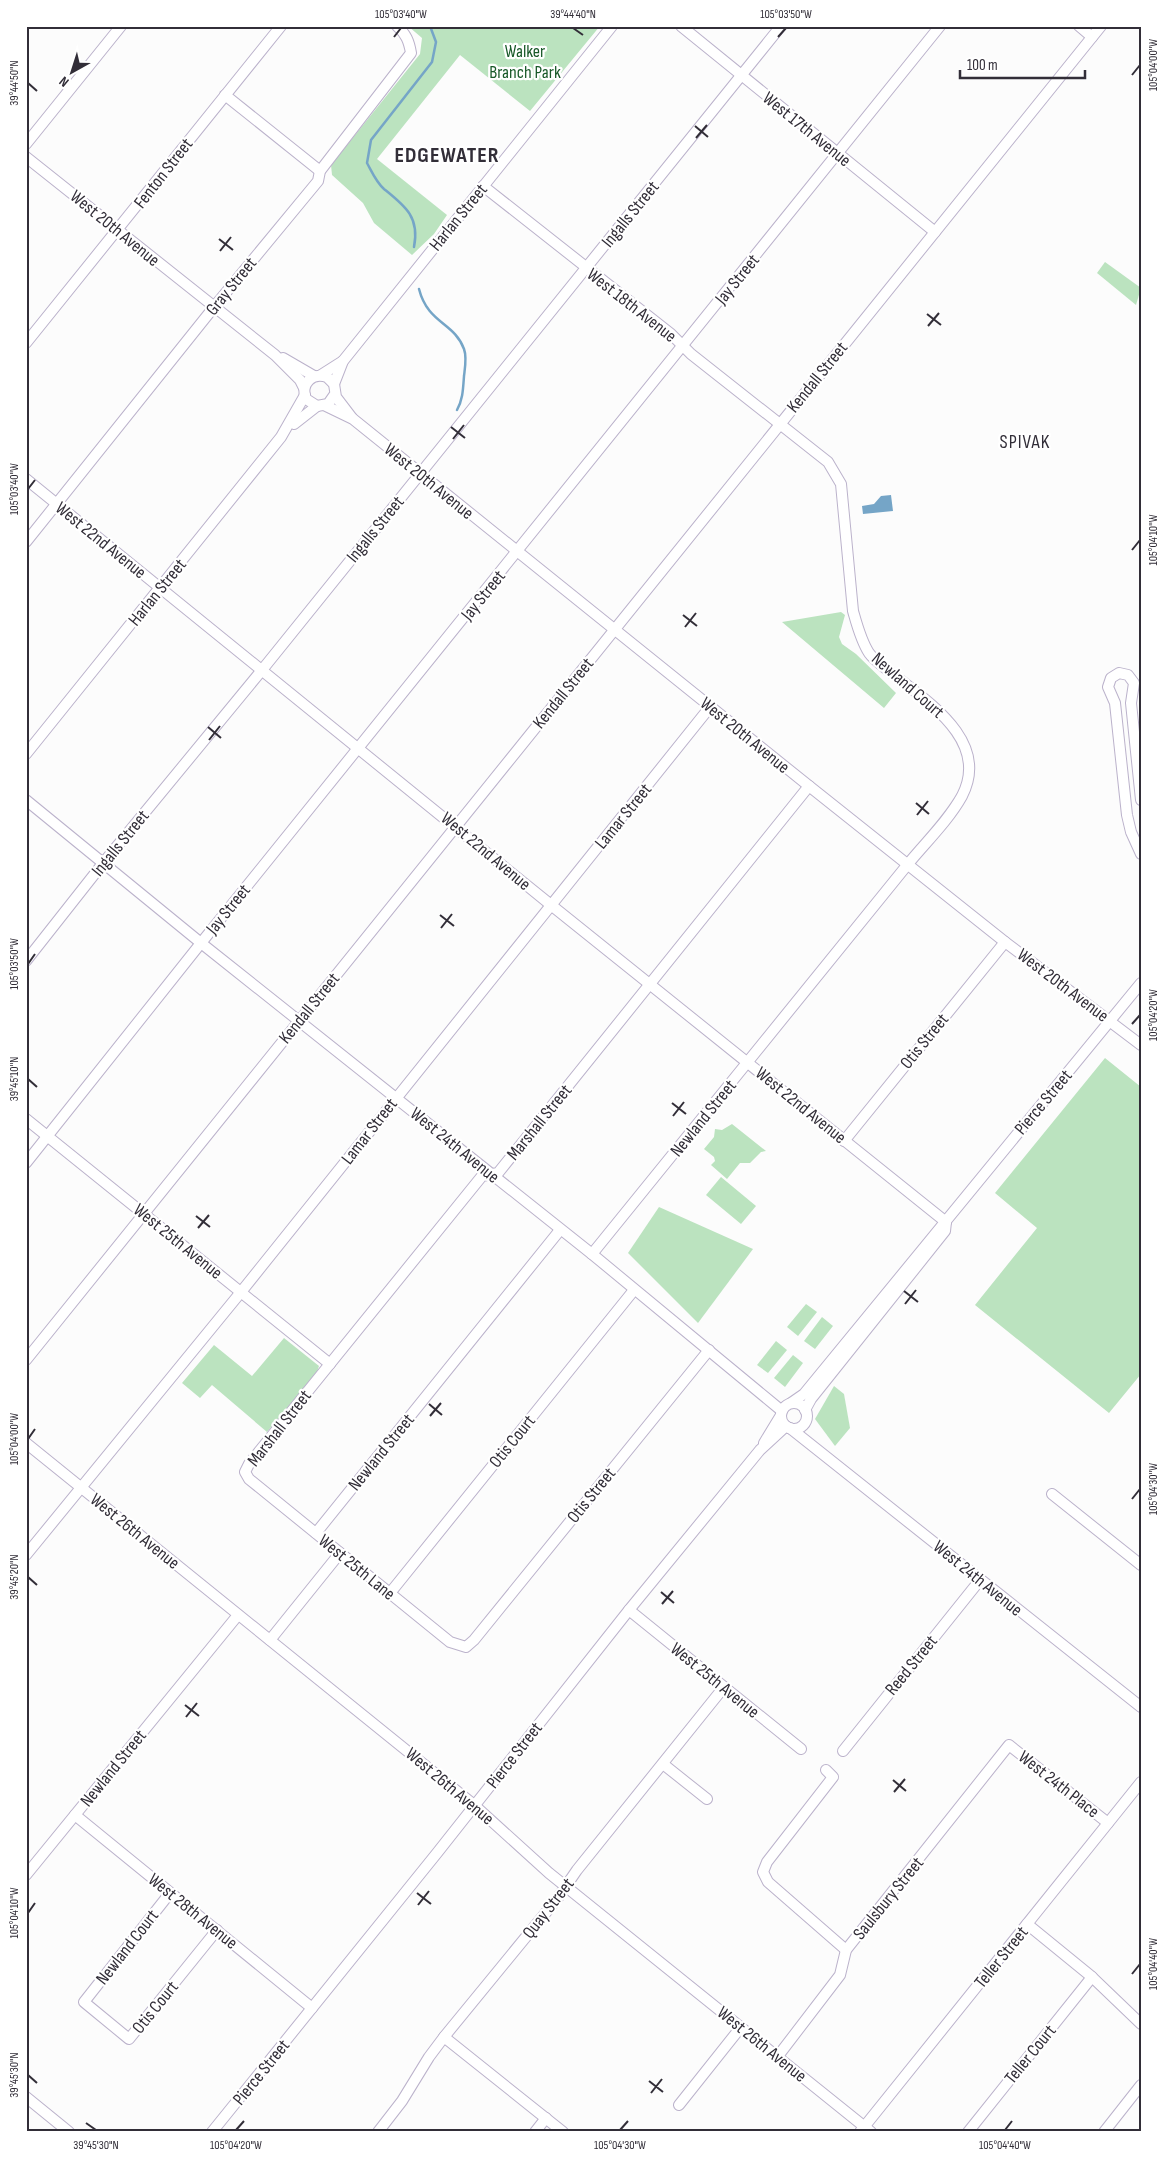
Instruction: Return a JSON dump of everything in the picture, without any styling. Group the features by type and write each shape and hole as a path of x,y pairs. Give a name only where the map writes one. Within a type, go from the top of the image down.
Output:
{"street":[{"path":"26,144 121,26"},
{"name":"Fenton Street","path":"26,344 281,26"},
{"name":"Gray Street","path":"26,542 214,307 318,181 320,171 411,53 409,42 404,32 397,26"},
{"name":"Harlan Street","path":"334,389 343,361 612,26"},
{"name":"West 17th Avenue","path":"681,26 935,232"},
{"name":"Ingalls Street","path":"26,961 104,862 262,670 781,26"},
{"name":"Jay Street","path":"26,1163 940,26"},
{"path":"1079,26 1092,37"},
{"name":"Kendall Street","path":"26,1360 1101,26"},
{"path":"225,95 320,171"},
{"name":"West 20th Avenue","path":"26,157 275,355 300,380 304,391"},
{"name":"West 18th Avenue","path":"483,186 828,462 841,484"},
{"name":"West 20th Avenue","path":"275,355 318,375"},
{"name":"Harlan Street","path":"318,375 343,361"},
{"path":"318,375 330,379 334,389 331,401 320,406 309,402 304,391 308,380 318,375"},
{"name":"West 20th Avenue","path":"334,389 353,419"},
{"name":"Harlan Street","path":"26,754 287,429 304,391"},
{"name":"Harlan Street","path":"287,429 320,406"},
{"name":"West 20th Avenue","path":"320,406 353,419 1004,942 1141,1045"},
{"name":"West 22nd Avenue","path":"26,479 650,985 946,1222"},
{"name":"Newland Court","path":"841,484 853,611 858,631 870,655 950,721 962,739 970,757 969,775 962,795 948,817 908,864"},
{"path":"1141,800 1131,703 1134,683 1128,675 1119,673 1111,678 1108,687 1116,703 1129,823 1141,854"},
{"name":"Lamar Street","path":"26,1555 241,1292 710,707"},
{"name":"Marshall Street","path":"245,1472 249,1464 482,1176 498,1173 808,786"},
{"name":"West 24th Avenue","path":"26,800 201,943 592,1254 766,1396 772,1404 785,1408"},
{"name":"Newland Street","path":"592,1254 749,1063 908,864"},
{"name":"Otis Street","path":"844,1141 1004,942"},
{"name":"Pierce Street","path":"212,2132 628,1610 760,1450 785,1408 804,1394 1141,983"},
{"name":"West 25th Avenue","path":"26,1119 330,1364"},
{"name":"Pierce Street","path":"805,1410 811,1399 944,1232 946,1222"},
{"name":"Newland Street","path":"316,1534 560,1230"},
{"name":"Otis Court","path":"390,1593 634,1290"},
{"name":"Otis Street","path":"474,1640 709,1350"},
{"path":"800,1404 805,1410 805,1422 798,1428 788,1427 785,1408 800,1404"},
{"name":"West 24th Avenue","path":"805,1422 816,1447"},
{"name":"West 24th Avenue","path":"788,1427 816,1447 1141,1707"},
{"name":"Pierce Street","path":"760,1450 788,1427"},
{"name":"West 26th Avenue","path":"26,1443 474,1805 566,1886 778,2056 865,2130"},
{"name":"West 25th Lane","path":"245,1472 249,1479 316,1534 457,1646 466,1648 474,1640"},
{"path":"1052,1494 1141,1565"},
{"path":"270,1640 340,1552"},
{"name":"Reed Street","path":"843,1751 980,1580"},
{"name":"West 25th Avenue","path":"628,1610 801,1749"},
{"name":"Newland Street","path":"26,1875 238,1615"},
{"name":"Quay Street","path":"378,2132 402,2101 444,2036 724,1687"},
{"name":"West 24th Place","path":"1009,1745 1108,1823"},
{"name":"Saulsbury Street","path":"778,2056 840,1975 846,1950 1009,1745"},
{"path":"662,1764 707,1799"},
{"path":"830,1773 767,1862 764,1872 768,1882 846,1950"},
{"name":"Teller Street","path":"865,2130 1141,1782"},
{"name":"West 28th Avenue","path":"75,1815 312,2008"},
{"name":"Newland Court","path":"84,2002 170,1893"},
{"path":"1027,1924 1092,1977 1141,2024"},
{"name":"Otis Court","path":"84,2002 129,2039 217,1930"},
{"name":"Teller Court","path":"968,2132 1092,1977"},
{"path":"679,2105 741,2027"},
{"path":"444,2036 563,2132"},
{"path":"1104,2132 1141,2085"},
{"path":"26,2097 69,2132"},
{"path":"535,2132 546,2118"}],"green space":[{"name":"Walker Branch Park","path":"408,26 600,26 530,111 460,55 377,159 447,215 434,234 412,255 374,223 363,203 332,175 331,165 420,54 422,38"},
{"path":"1105,262 1141,288 1136,305 1097,273"},
{"path":"841,612 845,615 839,637 842,644 856,654 896,693 884,708 782,622"},
{"path":"1105,1058 1141,1087 1141,1374 1109,1413 975,1305 1037,1228 995,1193"},
{"path":"732,1124 766,1151 761,1152 750,1163 740,1163 727,1179 711,1165 715,1161 714,1157 704,1149 714,1137 715,1129 722,1130"},
{"path":"721,1177 756,1206 741,1224 706,1195"},
{"path":"659,1207 753,1249 698,1323 628,1253"},
{"path":"806,1304 817,1312 798,1336 787,1327"},
{"path":"822,1317 833,1326 815,1349 804,1341"},
{"path":"284,1338 319,1366 317,1372 267,1432 212,1385 200,1398 182,1383 214,1345 252,1376"},
{"path":"776,1341 787,1350 768,1373 757,1365"},
{"path":"793,1355 803,1363 785,1387 774,1378"},
{"path":"834,1386 844,1394 850,1428 835,1446 815,1419"}],"water":[{"path":"891,495 893,511 863,514 862,506 874,504 881,496"}],"waterway":[{"path":"414,247 415,228 413,220 404,207 381,186 367,163 371,140 432,62 436,42 430,26"},
{"path":"419,289 428,309 454,333 464,349 466,362 463,390 457,410"}],"district":[{"name":"EDGEWATER","path":"447,154"},
{"name":"SPIVAK","path":"1025,441"}]}
